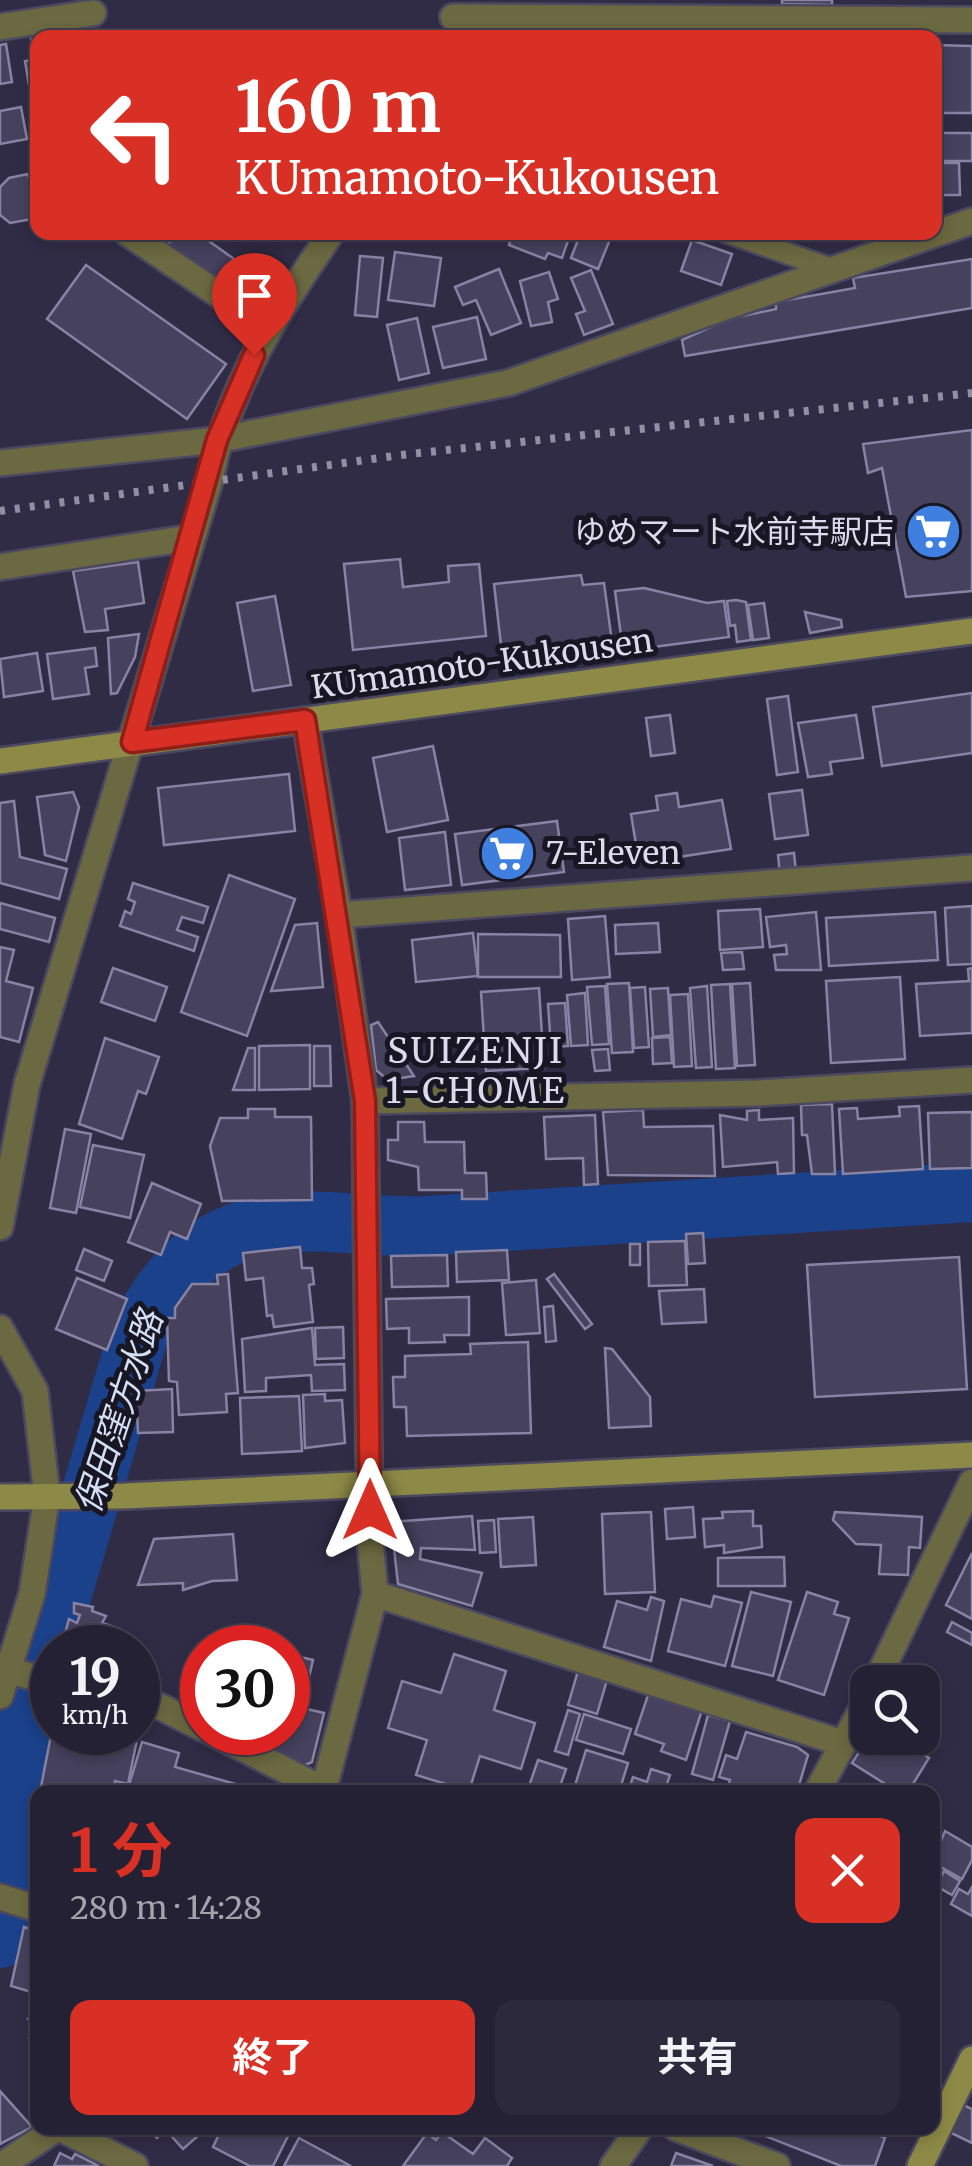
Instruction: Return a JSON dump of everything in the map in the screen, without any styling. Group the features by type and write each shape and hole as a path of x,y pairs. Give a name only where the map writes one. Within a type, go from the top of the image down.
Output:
{"street":[{"path":"0,28 93,17"},
{"path":"452,18 972,20"},
{"path":"942,232 972,221"},
{"path":"138,240 267,327"},
{"path":"0,1227 27,1084 132,742 217,440 267,327 327,240"},
{"path":"0,464 217,440 508,383 919,240"},
{"path":"0,567 189,538"},
{"name":"KUmamoto-Kukousen","path":"0,761 972,631"},
{"path":"305,720 339,915 365,1101 375,1594 327,1785"},
{"path":"339,915 972,868"},
{"path":"365,1101 758,1093 972,1080"},
{"path":"0,1088 27,1084"},
{"path":"0,1328 35,1391 47,1496 32,1594 4,1684 30,1683"},
{"path":"0,1497 972,1455"},
{"path":"884,1665 972,1482"},
{"path":"375,1594 842,1743"},
{"path":"821,1785 850,1729"},
{"path":"255,1755 312,1785"},
{"path":"0,1897 30,1906"},
{"path":"940,2125 972,2059"},
{"path":"1,2166 48,2135"},
{"path":"73,2135 135,2166"},
{"path":"613,2166 635,2135"},
{"path":"695,2135 777,2166"},
{"path":"920,2166 935,2135"}],"lane":[{"path":"749,240 835,270"}],"building":[{"path":"782,0 832,0 832,5 782,4"},
{"path":"6,44 12,82 0,84 0,45"},
{"path":"942,45 972,46 972,113 942,113"},
{"path":"30,60 30,85 29,85 25,61"},
{"path":"21,107 27,139 0,144 0,111"},
{"path":"942,133 972,133 972,161 942,161"},
{"path":"942,163 959,163 960,195 942,195"},
{"path":"28,174 30,219 10,223 0,215 0,187 9,178"},
{"path":"171,240 207,240 261,278 246,300 168,245"},
{"path":"511,240 568,240 562,258 548,253 545,259 509,245"},
{"path":"578,240 610,240 598,269 571,258"},
{"path":"692,240 732,254 721,285 681,271"},
{"path":"395,252 441,258 434,306 388,300"},
{"path":"360,256 383,258 377,317 355,315"},
{"path":"972,259 972,308 685,356 682,340 728,319 776,309 776,302 855,288 853,278"},
{"path":"86,265 226,364 187,419 47,319"},
{"path":"499,269 521,323 491,335 476,300 463,305 455,287"},
{"path":"591,270 613,324 584,335 576,314 585,311 571,278"},
{"path":"549,272 558,299 548,302 552,322 531,326 520,281"},
{"path":"477,317 486,359 443,368 433,327"},
{"path":"417,318 429,373 399,380 387,325"},
{"name":"ゆめマート水前寺駅店","path":"972,430 972,591 906,597 882,468 868,473 863,444"},
{"path":"400,559 403,587 449,582 448,566 479,564 486,636 353,650 344,564"},
{"path":"138,562 144,603 105,609 108,630 85,632 73,571"},
{"path":"581,575 583,585 604,583 612,642 502,654 494,584"},
{"path":"644,588 707,603 724,601 729,637 623,651 615,591"},
{"path":"275,596 291,685 253,691 237,603"},
{"path":"727,601 746,602 751,640 737,642 735,625 730,626"},
{"path":"764,603 769,638 753,640 748,605"},
{"path":"805,612 841,620 842,627 810,633"},
{"path":"139,634 135,657 117,693 111,694 108,638"},
{"path":"95,648 97,666 85,668 89,694 53,699 47,654"},
{"path":"37,653 43,691 4,697 0,659"},
{"path":"972,693 972,753 882,766 873,707"},
{"path":"788,696 798,772 777,775 767,699"},
{"path":"670,715 675,753 651,756 646,718"},
{"path":"856,715 863,758 830,762 832,774 808,777 798,723"},
{"path":"433,746 448,820 387,832 373,758"},
{"path":"289,774 295,831 164,845 158,788"},
{"path":"802,790 808,835 775,839 769,794"},
{"path":"73,792 79,807 66,861 45,855 37,797"},
{"path":"677,793 679,807 722,800 731,849 639,863 631,814 658,810 656,796"},
{"path":"14,801 20,857 67,869 59,899 0,883 0,803"},
{"path":"557,821 564,872 462,885 455,834"},
{"path":"445,832 451,885 405,890 399,838"},
{"path":"794,853 796,872 780,875 778,855"},
{"path":"229,875 295,899 247,1036 181,1012"},
{"path":"133,883 208,907 203,923 182,917 177,930 198,937 194,951 120,926 125,911 131,914 135,902 128,899"},
{"path":"0,903 55,918 49,942 0,929"},
{"path":"972,906 972,964 948,965 945,908"},
{"path":"760,909 763,947 720,950 718,911"},
{"path":"816,912 821,970 776,970 774,955 787,954 786,945 770,947 766,917"},
{"path":"935,912 938,960 829,966 826,918"},
{"path":"605,916 610,977 572,980 568,919"},
{"path":"317,923 323,987 271,991 295,925"},
{"path":"658,923 660,952 616,954 615,925"},
{"path":"473,933 478,976 416,982 412,940"},
{"path":"478,934 560,935 561,977 478,977"},
{"path":"0,947 14,950 6,981 33,988 19,1042 0,1037"},
{"path":"742,952 744,969 723,970 721,953"},
{"path":"113,968 167,987 155,1021 101,1002"},
{"path":"972,968 972,1033 920,1036 916,984 969,981 968,969"},
{"path":"900,977 905,1059 831,1063 826,981"},
{"path":"629,983 633,1052 612,1053 607,984"},
{"path":"750,983 755,1065 737,1066 732,984"},
{"path":"730,984 735,1068 716,1069 711,985"},
{"path":"605,986 609,1044 592,1045 587,987"},
{"path":"707,986 712,1067 696,1068 690,988"},
{"path":"645,987 649,1047 634,1048 630,988"},
{"path":"539,988 544,1068 486,1071 481,992"},
{"path":"668,988 671,1035 653,1037 650,989"},
{"path":"585,993 588,1045 571,1046 567,995"},
{"path":"688,994 692,1066 674,1067 670,995"},
{"path":"565,1003 568,1046 551,1047 548,1004"},
{"path":"378,1022 414,1076 388,1080 376,1070 371,1025"},
{"path":"670,1037 672,1063 653,1064 652,1038"},
{"path":"105,1038 159,1057 146,1094 138,1091 122,1139 79,1124"},
{"path":"310,1045 310,1089 259,1090 259,1046"},
{"path":"314,1046 330,1046 331,1086 314,1086"},
{"path":"248,1048 255,1048 255,1090 233,1090"},
{"path":"608,1049 610,1070 595,1071 592,1050"},
{"path":"832,1104 835,1174 812,1174 807,1135 802,1135 801,1105"},
{"path":"919,1106 923,1169 843,1174 839,1109 857,1108 858,1119 900,1116 899,1107"},
{"path":"248,1109 275,1109 275,1117 311,1117 312,1200 222,1201 210,1146 220,1118 248,1118"},
{"path":"643,1110 644,1127 713,1126 715,1176 608,1175 603,1112"},
{"path":"759,1110 759,1120 793,1118 794,1173 778,1174 777,1162 723,1167 720,1115 747,1120 747,1111"},
{"path":"972,1112 972,1168 930,1169 928,1113"},
{"path":"595,1115 598,1184 584,1185 583,1158 546,1159 544,1117"},
{"path":"398,1122 424,1122 425,1142 464,1142 465,1173 486,1173 487,1199 462,1199 462,1190 419,1190 418,1167 388,1160 388,1140 398,1140"},
{"path":"65,1129 91,1134 76,1213 50,1208"},
{"path":"93,1145 144,1155 130,1218 80,1207"},
{"path":"152,1183 201,1204 187,1239 170,1232 161,1255 128,1242"},
{"path":"703,1233 705,1263 688,1264 686,1234"},
{"path":"685,1241 687,1285 649,1286 648,1242"},
{"path":"630,1244 640,1244 640,1265 630,1265"},
{"path":"300,1247 302,1268 312,1268 314,1284 309,1285 313,1322 274,1327 272,1315 267,1316 263,1278 246,1280 243,1253"},
{"path":"84,1249 112,1261 104,1281 76,1270"},
{"path":"507,1250 509,1280 457,1282 456,1252"},
{"path":"447,1255 448,1286 392,1287 391,1256"},
{"path":"959,1257 967,1389 815,1397 807,1265"},
{"path":"228,1274 238,1393 226,1394 227,1412 179,1415 177,1382 169,1381 167,1318 175,1318 175,1308 192,1284 218,1284 217,1275"},
{"path":"554,1274 592,1324 585,1329 547,1279"},
{"path":"77,1278 127,1299 107,1350 56,1329"},
{"path":"536,1280 540,1333 506,1335 502,1283"},
{"path":"704,1289 706,1322 662,1324 659,1291"},
{"path":"469,1297 469,1335 444,1335 445,1342 409,1343 409,1328 387,1329 386,1299"},
{"path":"553,1306 556,1341 546,1342 544,1307"},
{"path":"343,1327 344,1358 316,1359 315,1328"},
{"path":"312,1328 315,1365 344,1364 345,1390 312,1391 311,1375 266,1378 266,1391 245,1392 242,1339"},
{"path":"528,1342 531,1433 407,1436 406,1407 394,1407 393,1377 405,1377 405,1356 471,1354 470,1344"},
{"path":"605,1348 612,1349 650,1397 651,1426 609,1428"},
{"path":"172,1389 173,1432 138,1433 136,1391"},
{"path":"325,1394 325,1401 342,1400 345,1443 305,1448 303,1395"},
{"path":"299,1396 302,1451 242,1454 240,1398"},
{"path":"693,1507 695,1537 667,1539 665,1509"},
{"path":"753,1511 753,1526 761,1526 762,1547 724,1553 724,1545 705,1547 703,1519 723,1518 722,1512"},
{"path":"651,1512 655,1592 605,1594 602,1514"},
{"path":"835,1512 922,1517 920,1548 909,1547 908,1575 879,1574 881,1545 856,1544 833,1520"},
{"path":"472,1516 475,1550 421,1548 420,1559 482,1573 472,1606 398,1584 391,1522"},
{"path":"533,1517 536,1565 501,1567 498,1519"},
{"path":"494,1520 496,1552 480,1553 478,1521"},
{"path":"233,1534 237,1580 212,1581 183,1590 183,1583 138,1585 154,1539"},
{"path":"972,1553 972,1619 946,1605"},
{"path":"784,1557 785,1586 718,1586 718,1558"},
{"path":"751,1592 791,1602 773,1676 732,1666"},
{"path":"807,1592 838,1602 834,1614 849,1618 824,1695 778,1680"},
{"path":"714,1596 742,1603 725,1666 668,1651 681,1599 711,1607"},
{"path":"651,1597 664,1601 651,1661 604,1647 617,1601 647,1610"},
{"path":"74,1603 93,1607 92,1611 106,1616 102,1623 108,1625 67,1625 69,1619 77,1623 80,1615 74,1613"},
{"path":"952,1622 972,1633 972,1645 947,1632"},
{"path":"454,1654 506,1671 494,1710 535,1723 521,1769 480,1756 471,1785 449,1785 416,1775 427,1740 388,1728 402,1681 441,1693"},
{"path":"578,1671 607,1680 597,1714 568,1705"},
{"path":"649,1692 702,1710 686,1760 661,1751 664,1744 635,1734"},
{"path":"310,1710 324,1713 312,1762 303,1766 283,1755 310,1755"},
{"path":"568,1710 580,1714 568,1755 555,1751"},
{"path":"584,1714 631,1729 623,1754 576,1740"},
{"path":"708,1715 730,1721 713,1780 692,1774"},
{"path":"746,1732 797,1747 808,1755 799,1785 729,1785 730,1780 719,1777 726,1755 737,1759"},
{"path":"160,1747 179,1753 175,1767 239,1785 129,1785 138,1755 160,1755"},
{"path":"586,1750 628,1763 621,1785 575,1785"},
{"path":"47,1755 134,1755 128,1784 115,1781 114,1785 41,1785"},
{"path":"857,1755 929,1758 912,1785 887,1785 852,1763"},
{"path":"538,1760 566,1769 560,1785 529,1785"},
{"path":"651,1769 670,1775 667,1785 630,1785 633,1777 647,1782"},
{"path":"945,1831 972,1847 972,1860 962,1879 940,1867 940,1843"},
{"path":"944,1871 960,1881 952,1895 940,1888"},
{"path":"972,1887 972,1916 951,1904 959,1889 968,1894"},
{"path":"24,1927 30,1929 30,1992 11,1986"},
{"path":"0,2091 30,2128 0,2144"},
{"path":"961,2104 972,2109 972,2143 947,2131"},
{"path":"170,2135 199,2135 183,2149"},
{"path":"219,2135 288,2135 273,2166 250,2166 213,2147"},
{"path":"426,2135 436,2140 446,2135 473,2154 485,2138 512,2158 507,2166 403,2166"},
{"path":"763,2135 885,2138 875,2166 841,2166"},
{"path":"299,2138 351,2166 284,2166"},
{"path":"60,2153 72,2159 75,2154 99,2166 54,2166"},
{"path":"676,2153 713,2166 671,2166"}],"waterway":[{"name":"保田窪方水路","path":"0,1938 17,1846 27,1712 139,1332 169,1284 195,1258 226,1237 289,1222 426,1226 972,1192"}],"railway":[{"path":"0,511 401,455 972,393"}],"place":[{"name":"ゆめマート水前寺駅店","path":"933,532"},
{"name":"7-Eleven","path":"507,853"}],"district":[{"name":"SUIZENJI 1-CHOME","path":"476,1071"}],"route":[{"path":"254,355 217,440 210,480 189,538 132,742 305,720 339,915 365,1101 370,1510"}]}
